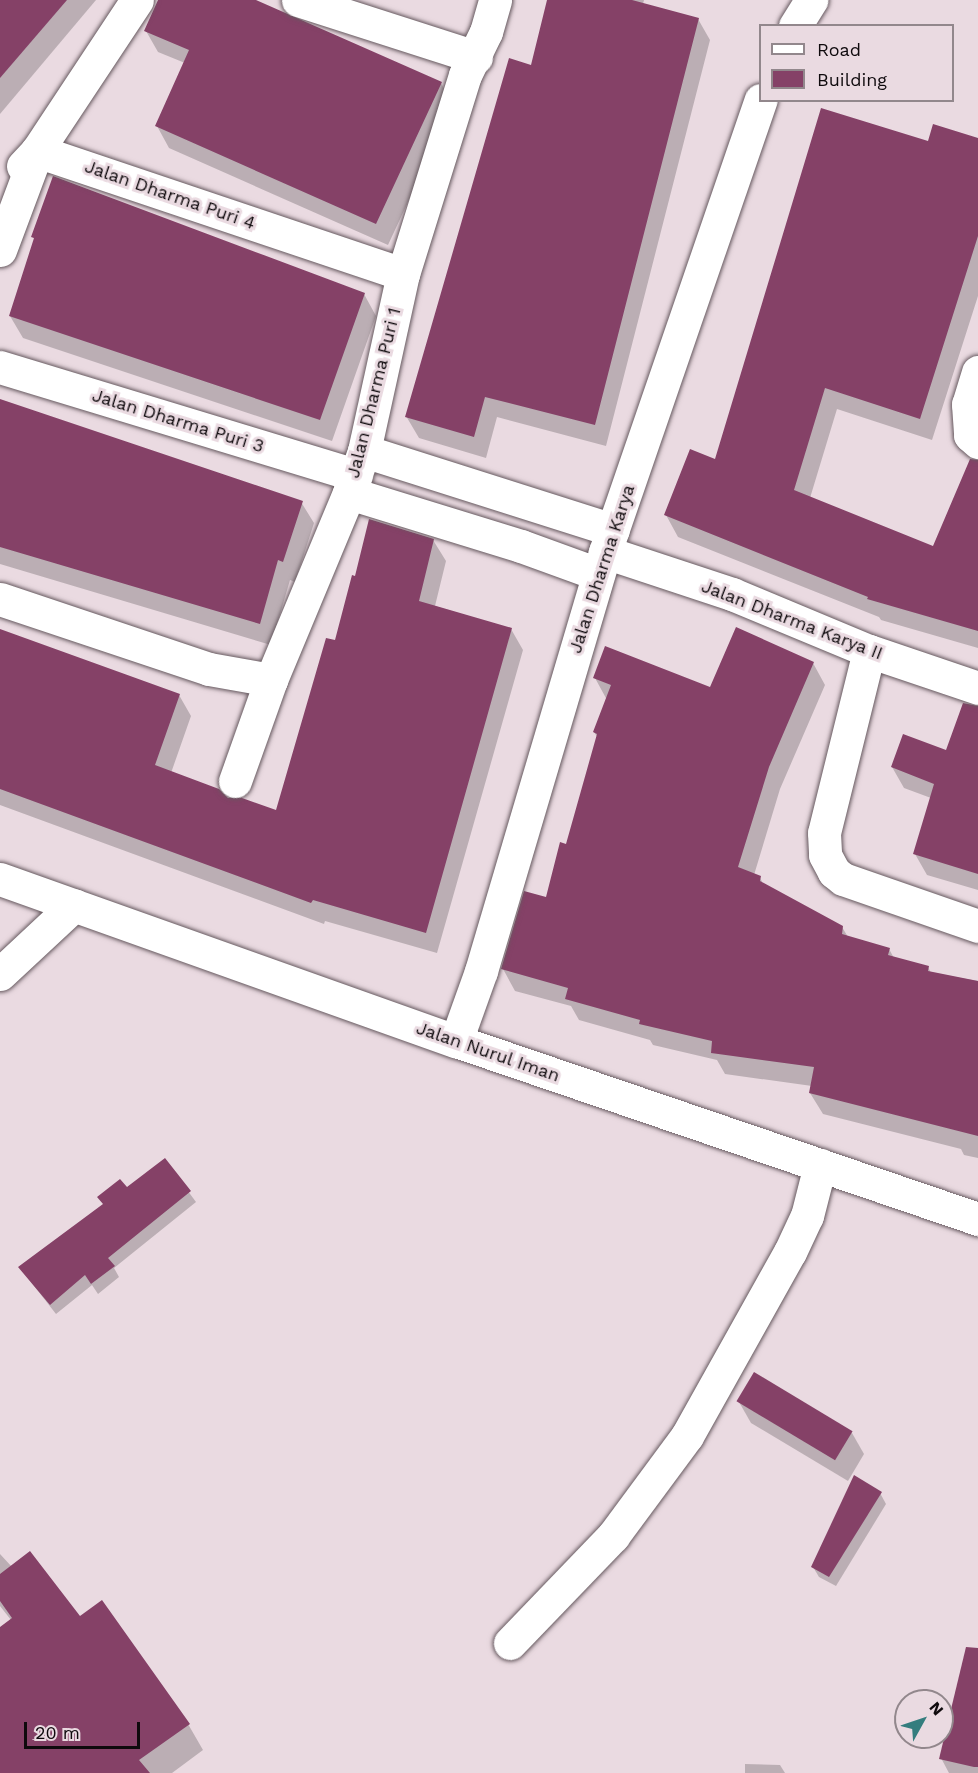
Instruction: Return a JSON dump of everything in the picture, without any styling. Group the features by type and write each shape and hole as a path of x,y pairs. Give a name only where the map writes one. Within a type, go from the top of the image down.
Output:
{"street":[{"path":"0,192 37,151 137,0"},
{"path":"298,0 476,57"},
{"name":"Jalan Dharma Puri 1","path":"236,781 271,680 356,473 403,273 465,75 476,57 495,0"},
{"path":"796,24 811,0"},
{"name":"Jalan Dharma Karya","path":"456,1041 481,971 605,552 760,102"},
{"path":"0,250 37,151"},
{"name":"Jalan Dharma Puri 4","path":"37,151 403,273"},
{"name":"Jalan Dharma Puri 3","path":"0,367 356,473"},
{"path":"978,372 968,404 970,435 978,442"},
{"path":"356,473 605,552"},
{"path":"356,473 521,546 605,552"},
{"name":"Jalan Dharma Karya II","path":"605,552 732,594 868,651 978,688"},
{"path":"0,599 209,669 271,680"},
{"path":"868,651 824,833 825,855 834,872 843,879 978,926"},
{"name":"Jalan Nurul Iman","path":"0,879 456,1041 978,1219"},
{"path":"0,974 74,905"},
{"path":"510,1643 613,1536 687,1436 790,1252 807,1216 820,1165"}],"building":[{"path":"0,0 67,0 0,78"},
{"path":"158,0 256,0 442,82 376,224 155,126 189,50 144,31"},
{"path":"547,0 632,0 699,18 595,425 485,397 474,437 405,417 509,58 531,65"},
{"path":"821,108 928,141 933,124 978,138 978,236 920,419 825,388 794,490 933,546 970,459 978,460 978,631 867,599 868,597 664,515 690,449 715,459"},
{"path":"53,176 365,293 320,420 9,316 34,238 31,237"},
{"path":"0,399 303,501 283,562 278,560 260,624 0,547"},
{"path":"369,519 434,539 419,601 512,628 426,933 313,900 311,903 0,789 0,629 180,694 155,765 219,789 228,798 242,798 276,810 326,638 335,640 352,575 355,576"},
{"path":"736,627 814,662 769,767 738,867 761,876 760,881 843,926 842,934 890,948 888,955 929,966 928,971 978,981 978,1136 809,1093 814,1067 711,1053 712,1041 639,1024 640,1020 565,999 568,988 501,969 524,891 546,897 560,842 566,844 597,734 593,732 611,685 593,678 605,646 710,687"},
{"path":"963,703 978,706 978,874 913,854 934,784 891,767 903,734 946,750"},
{"path":"165,1158 191,1191 108,1258 115,1266 91,1284 85,1275 50,1305 18,1267 103,1204 97,1197 120,1179 127,1187"},
{"path":"754,1372 853,1431 835,1460 736,1401"},
{"path":"854,1475 882,1492 829,1577 811,1567"},
{"path":"30,1551 80,1616 102,1600 190,1724 139,1760 150,1773 0,1773 0,1627 12,1618 0,1601 0,1574"},
{"path":"966,1647 978,1648 978,1767 939,1759 941,1749 954,1749 954,1697"}]}
